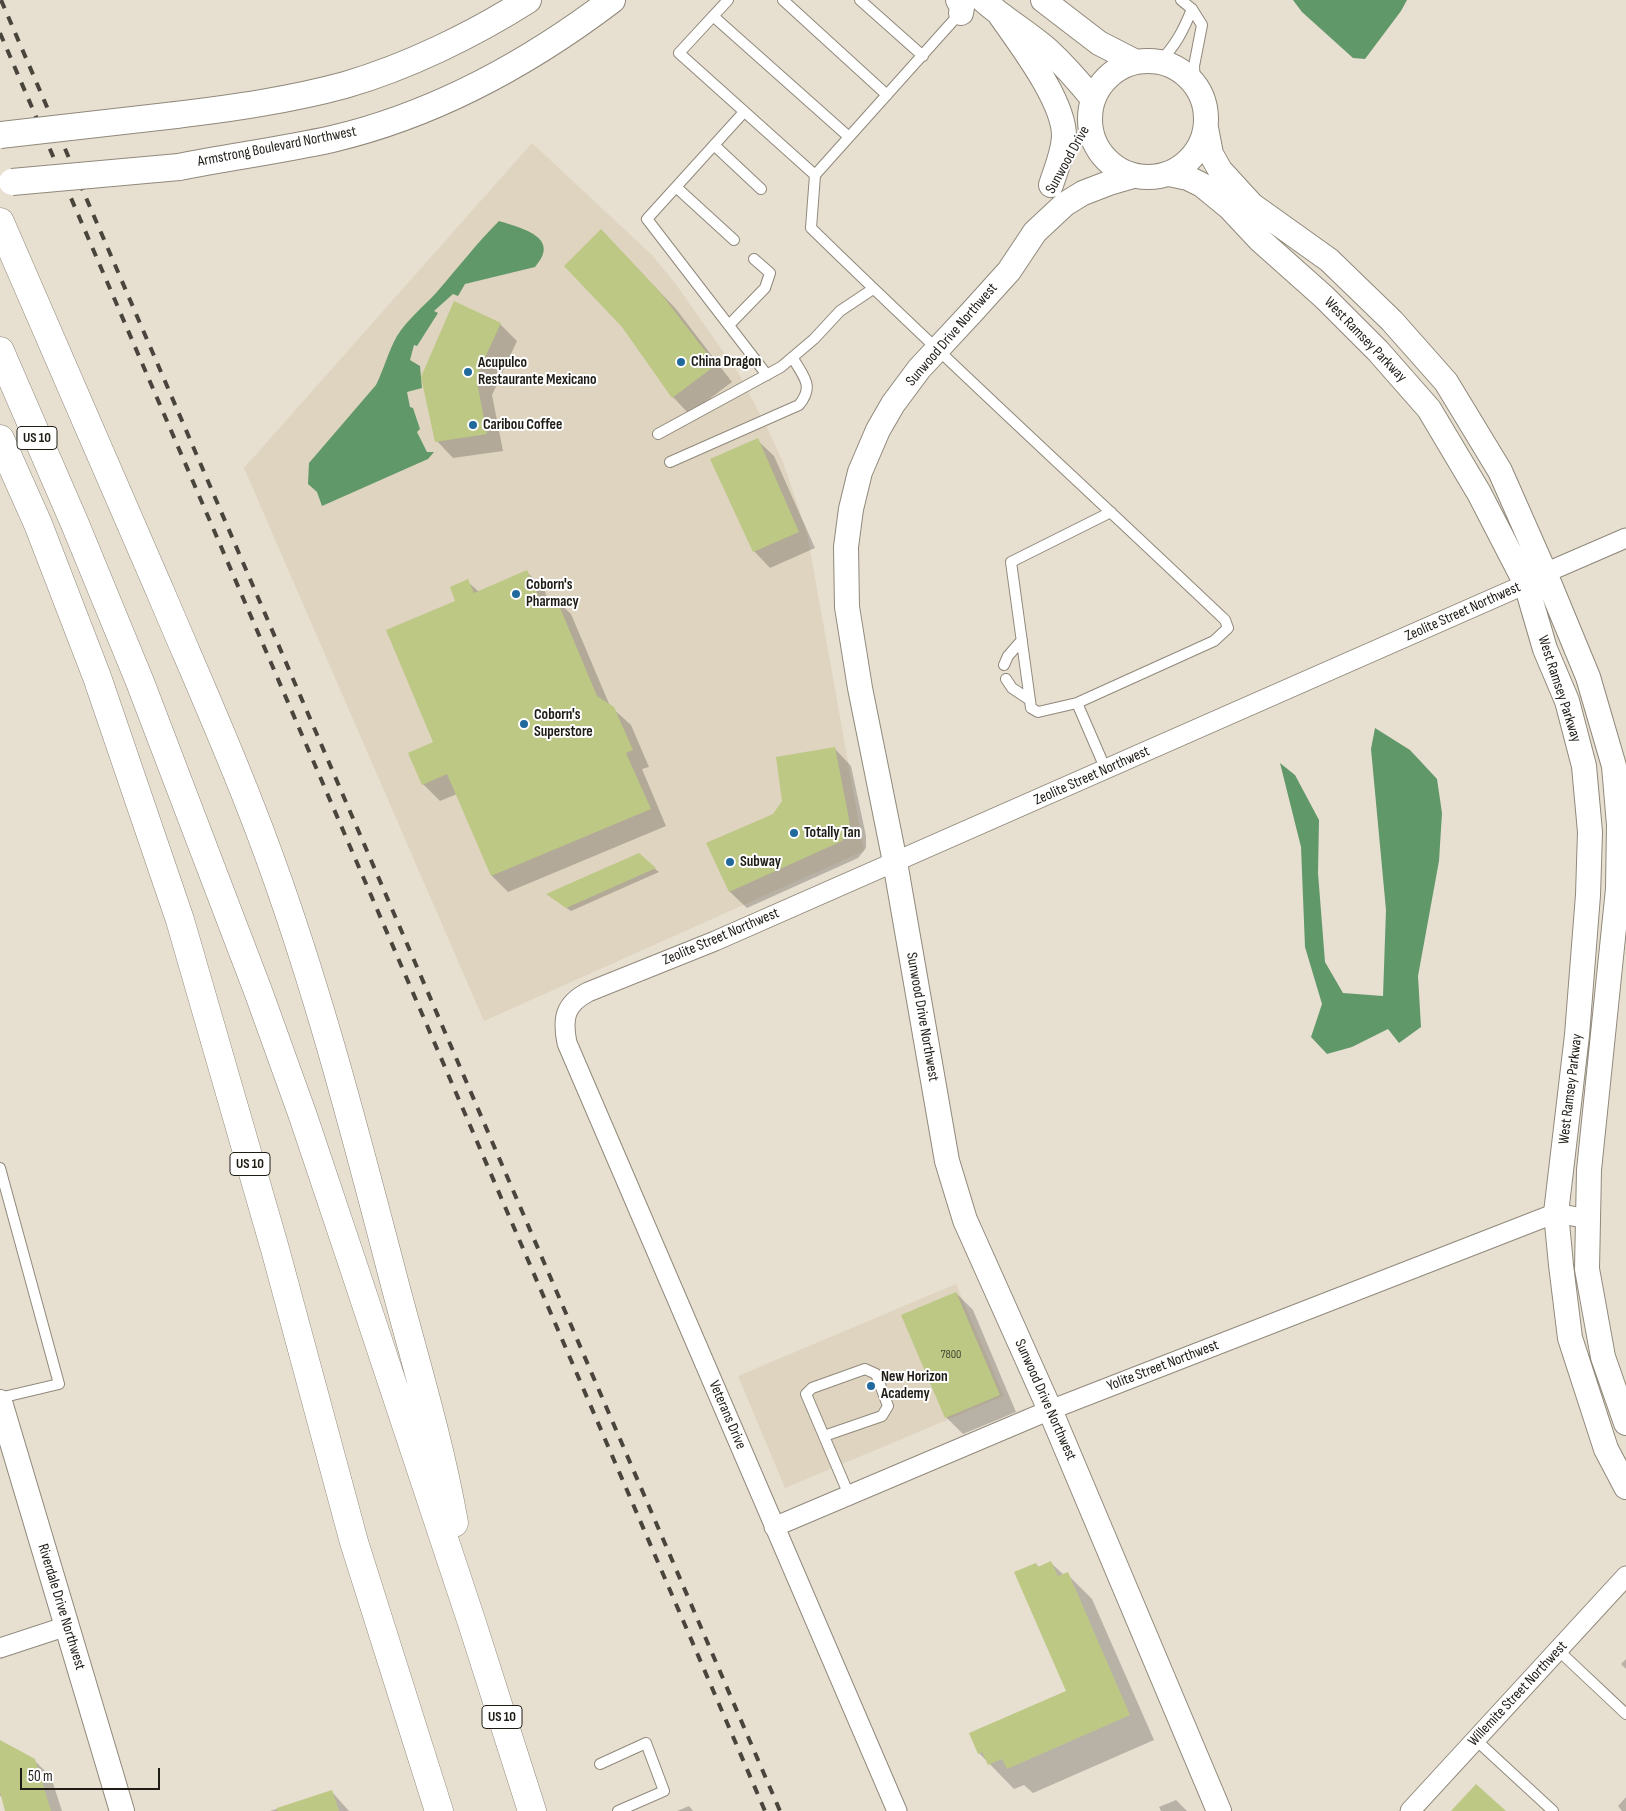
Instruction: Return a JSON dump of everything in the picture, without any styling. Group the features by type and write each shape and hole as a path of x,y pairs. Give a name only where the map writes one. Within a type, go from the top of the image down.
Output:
{"highway":[{"path":"0,222 201,686 249,804 293,926 366,1175 431,1423 450,1500 472,1623"},
{"name":"US 10","path":"0,351 126,647 241,946 303,1116 472,1623 532,1811"},
{"name":"US 10","path":"0,439 38,524 97,677 180,920 275,1249 354,1542 439,1811"},
{"path":"0,482 116,768 218,1052"}],"main road":[{"path":"0,135 176,115 250,104 346,84 421,56 505,14 528,0"},
{"name":"Armstrong Boulevard Northwest","path":"6,183 179,166 333,139 413,113 451,98 505,70 578,25 612,0"}],"street":[{"path":"991,8 1047,50 1074,76 1091,109 1093,138 1102,155 1116,168 1133,176 1152,177 1170,174 1194,156 1203,140 1206,128 1205,105 1195,84 1173,66 1147,62 1099,43 1043,0"},
{"path":"991,8 1032,59 1052,95 1060,118 1064,134 1063,151 1050,185"},
{"path":"1091,109 1103,82 1118,69 1147,62"},
{"name":"Sunwood Drive","path":"1035,232 1050,185 1091,109"},
{"name":"West Ramsey Parkway","path":"1206,128 1211,154 1220,170 1252,205 1329,260 1392,321 1446,382 1500,471 1536,578 1545,649 1567,701 1584,766 1590,832 1588,895 1577,1035 1556,1213 1570,1338 1606,1448 1626,1487"},
{"name":"West Ramsey Parkway","path":"1170,174 1188,178 1202,185 1230,208 1260,240 1324,296 1378,351 1430,409 1479,493 1536,578 1588,677 1614,766 1619,825 1618,889 1589,1170 1587,1269 1603,1357 1626,1423"},
{"name":"Sunwood Drive","path":"1035,232 1065,204 1083,193 1133,176"},
{"name":"Sunwood Drive Northwest","path":"1035,232 1008,270 919,369 893,404 878,430 860,472 851,509 845,570 848,616 860,688 895,862 947,1161 965,1220 1050,1410 1219,1811"},
{"name":"Zeolite Street Northwest","path":"565,1018 571,1004 578,997 588,992 715,940 1106,770 1626,538"},
{"name":"Veterans Drive","path":"565,1018 564,1030 567,1043 897,1811"},
{"path":"1556,1213 1588,1219"},
{"name":"Yolite Street Northwest","path":"774,1527 1050,1410 1556,1213"},
{"name":"Riverdale Drive Northwest","path":"0,1402 122,1811"},
{"name":"Willemite Street Northwest","path":"1410,1811 1626,1576"},
{"path":"0,1648 67,1626"}],"lane":[{"path":"728,0 679,53 815,175"},
{"path":"783,0 887,95"},
{"path":"860,0 923,56"},
{"path":"1181,0 1192,9 1202,25 1194,66 1195,84"},
{"path":"965,4 923,56 815,175 811,228 913,328 937,349 1225,620 1228,628 1214,641 1077,703 1038,712 1031,708 1011,562 1110,512"},
{"path":"1147,62 1170,52 1182,33 1192,9"},
{"path":"713,16 849,137"},
{"path":"744,112 647,219 767,375"},
{"path":"714,145 761,189"},
{"path":"676,187 734,240"},
{"path":"729,325 765,288 770,273 754,258"},
{"path":"658,434 767,375 793,358 840,311 873,289"},
{"path":"670,462 799,405 808,390 807,383 793,358"},
{"path":"1004,665 1008,656 1022,640"},
{"path":"1006,679 1012,688 1030,700"},
{"path":"1077,703 1106,770"},
{"path":"0,1168 59,1384 0,1398"},
{"path":"824,1436 882,1416 888,1406 876,1374 865,1369 812,1388 806,1394 849,1495"},
{"path":"1559,1650 1626,1714"},
{"path":"1476,1740 1553,1811"},
{"path":"600,1764 646,1743 664,1790 618,1811"}],"shaded area":[{"path":"1293,0 1407,0 1365,59 1353,58 1302,12"},
{"path":"532,143 652,255 675,283 739,374 783,462 807,533 864,851 484,1021 244,468"},
{"path":"499,221 535,235 541,241 544,248 542,257 535,267 465,284 458,296 453,294 434,311 438,313 417,346 414,345 410,360 420,366 422,388 407,392 410,407 413,408 420,429 417,432 427,452 434,452 428,459 322,506 317,492 308,484 309,463 376,385 391,348 401,330"},
{"path":"1375,728 1410,750 1437,779 1442,813 1439,861 1418,976 1421,1027 1399,1043 1388,1029 1352,1047 1327,1054 1311,1037 1322,1004 1305,947 1301,847 1280,763 1295,775 1319,820 1318,873 1325,962 1343,993 1383,996 1386,910 1371,749"},
{"name":"New Horizon Academy","path":"956,1284 1004,1396 785,1488 738,1376"}],"building":[{"path":"601,229 659,291 716,365 672,398 622,327 564,266"},
{"path":"454,301 501,323 476,377 487,434 435,442 421,377"},
{"path":"758,438 799,532 753,552 710,459"},
{"name":"Coborn's Superstore","path":"527,570 541,602 555,596 597,696 614,707 633,750 626,753 651,809 491,876 447,774 422,785 408,753 433,742 386,630 455,601 450,587 468,579 474,593"},
{"path":"835,747 850,831 842,841 729,892 706,843 773,814 782,801 776,757"},
{"path":"639,853 656,868 566,908 546,894"},
{"path":"956,1292 1000,1395 945,1418 901,1315"},
{"path":"1051,1561 1058,1576 1068,1572 1130,1715 1007,1769 1002,1759 988,1765 982,1752 978,1754 969,1733 1066,1691 1014,1572 1036,1563 1038,1567"},
{"path":"0,1740 35,1759 51,1811 5,1811 0,1792"},
{"path":"1476,1784 1506,1811 1451,1811"},
{"path":"332,1790 339,1811 277,1811 277,1808"}],"railway":[{"path":"1,0 780,1811"},
{"path":"0,33 765,1811"}],"place":[{"name":"China Dragon","path":"681,362"},
{"name":"Acupulco Restaurante Mexicano","path":"468,372"},
{"name":"Caribou Coffee","path":"473,425"},
{"name":"Coborn's Pharmacy","path":"516,594"},
{"name":"Coborn's Superstore","path":"524,724"},
{"name":"Totally Tan","path":"794,833"},
{"name":"Subway","path":"730,862"},
{"name":"New Horizon Academy","path":"871,1386"}]}
